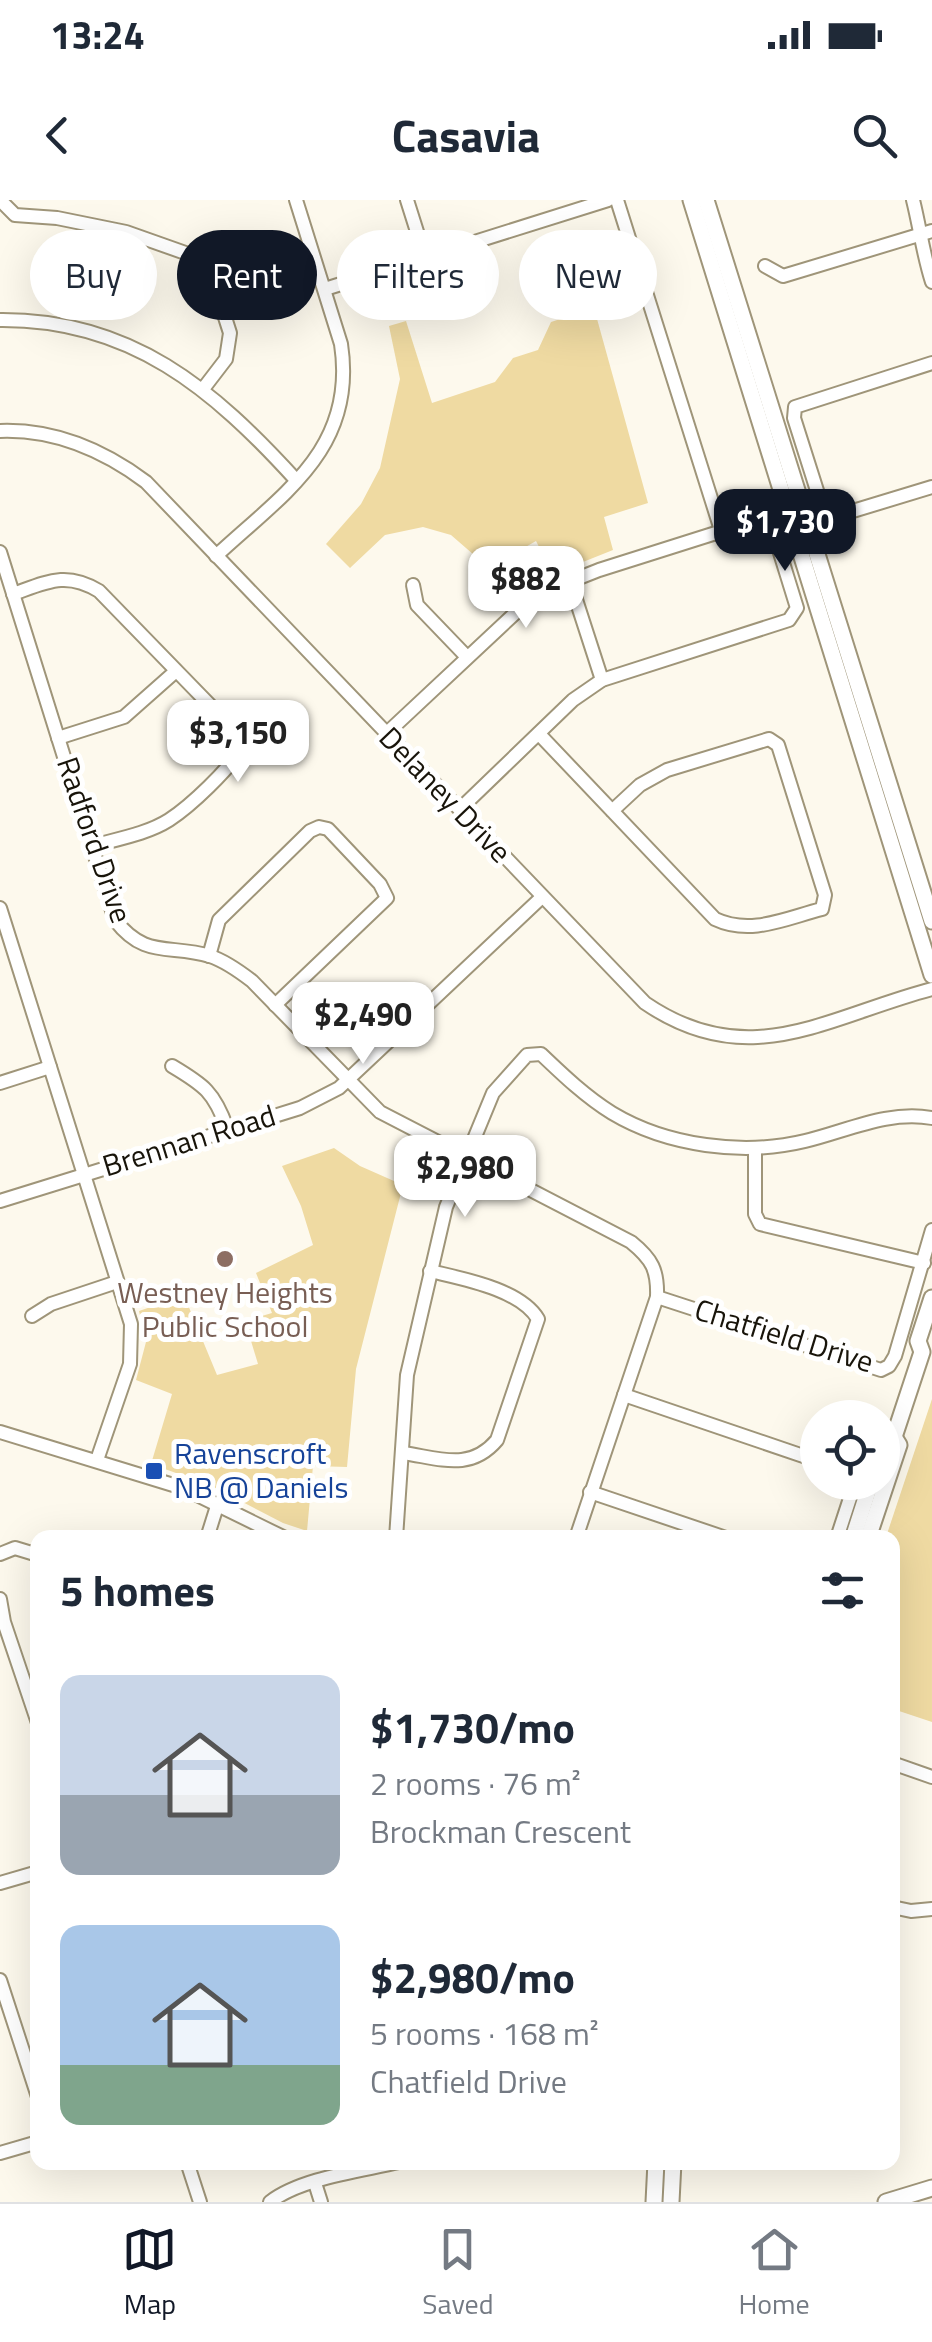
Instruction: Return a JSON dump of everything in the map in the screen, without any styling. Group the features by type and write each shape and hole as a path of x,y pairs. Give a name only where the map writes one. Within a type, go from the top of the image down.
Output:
{"main road":[{"path":"691,200 932,922"},
{"path":"706,200 932,975"},
{"path":"900,1413 927,1349 918,1341 932,1298"},
{"path":"856,1530 865,1500"},
{"path":"871,1530 881,1500"},
{"path":"654,2202 656,2170"},
{"path":"671,2202 673,2170"},
{"path":"886,2202 932,2188"}],"street":[{"path":"0,200 15,215 57,218 126,232 191,254 208,264 230,333 226,359 203,389"},
{"path":"216,556 320,456 334,431 342,402 345,367 341,344 296,200"},
{"path":"407,200 417,230"},
{"path":"499,233 608,200"},
{"path":"617,200 721,530"},
{"path":"913,200 918,235 932,282"},
{"path":"766,266 783,276 932,231"},
{"path":"325,289 337,285"},
{"path":"0,320 83,328 124,342 168,365 203,389 296,480"},
{"path":"826,519 794,418 795,406 932,363"},
{"name":"Delaney Drive","path":"0,431 64,438 118,461 146,482 542,897 646,1004 665,1017 714,1036 778,1037 932,990"},
{"path":"801,527 932,487"},
{"path":"387,733 525,604 570,581 721,530 757,520 772,527 797,608 788,620 602,680 573,700 460,808"},
{"name":"Radford Drive","path":"0,552 115,920 126,935 138,944 209,956 252,981 380,1112 631,1242 650,1257 658,1272 657,1297"},
{"path":"13,594 50,581 80,579 99,590 238,734 243,747 170,820 92,846"},
{"path":"570,581 602,680"},
{"path":"413,585 417,605 466,656"},
{"path":"58,738 124,717 176,671"},
{"path":"539,734 715,920 749,929 822,910 825,894 778,745 769,738 667,770 640,785 612,811"},
{"path":"209,956 219,920 310,830 328,830 380,884 387,898 275,1005"},
{"name":"Brennan Road","path":"0,1200 300,1108 348,1081 542,897"},
{"path":"0,908 131,1324 132,1349 98,1460"},
{"path":"397,1530 407,1375 446,1207 493,1093 527,1054 541,1054 577,1088 636,1125 700,1144 756,1148 803,1142 880,1119 932,1118"},
{"path":"172,1066 207,1087 227,1128"},
{"path":"0,1083 50,1067"},
{"path":"756,1148 755,1214 760,1224 924,1263"},
{"name":"Chatfield Drive","path":"657,1297 881,1370 895,1356 932,1230"},
{"path":"403,1452 471,1461 486,1453 497,1440 538,1319 531,1307 482,1284 430,1271"},
{"path":"32,1316 51,1304 117,1282"},
{"path":"578,1530 657,1297"},
{"path":"624,1395 800,1455"},
{"path":"0,1432 98,1460 218,1503 270,1530"},
{"path":"590,1492 702,1530"},
{"path":"840,1530 849,1500"},
{"path":"210,1530 218,1503"},
{"path":"0,1554 15,1548 30,1553"},
{"path":"0,1599 30,1699"},
{"path":"900,1766 932,1777"},
{"path":"0,1883 30,1874"},
{"path":"900,1909 932,1909"},
{"path":"0,1980 3,2001 30,2076"},
{"path":"0,2153 30,2144"},
{"path":"190,2170 200,2202"},
{"path":"270,2202 315,2183 366,2170"},
{"path":"315,2183 321,2202"}],"shaded area":[{"path":"597,320 648,503 604,517 613,550 553,574 536,541 489,568 451,535 423,527 385,535 350,568 326,544 361,504 380,468 400,379 389,326 406,321 432,403 495,382 513,358 538,350 551,322"},
{"path":"334,1148 360,1166 403,1185 356,1369 347,1467 313,1466 307,1530 283,1523 212,1486 151,1464 172,1394 136,1380 146,1342 139,1311 177,1298 188,1305 217,1375 258,1364 245,1321 272,1313 256,1273 313,1245 301,1206 282,1166"},
{"path":"932,1399 932,1722 900,1711 900,1530 888,1530"}],"place":[{"name":"Westney Heights Public School","path":"225,1259"},
{"name":"Ravenscroft NB @ Daniels","path":"154,1471"}]}
